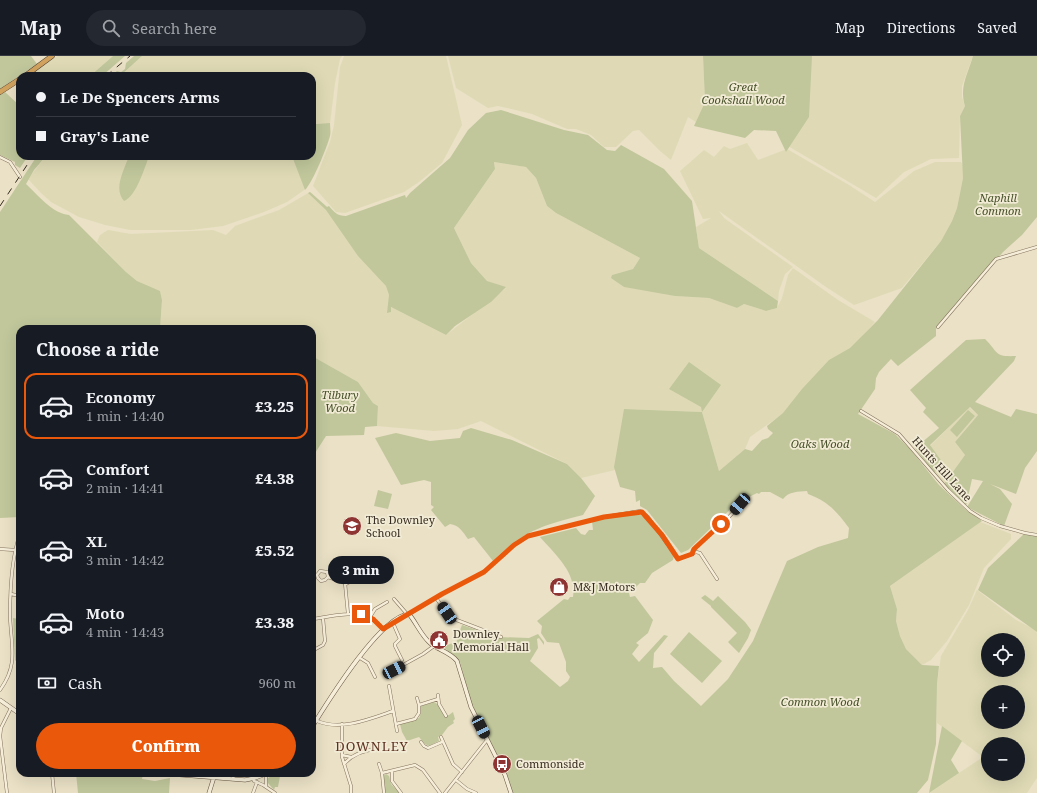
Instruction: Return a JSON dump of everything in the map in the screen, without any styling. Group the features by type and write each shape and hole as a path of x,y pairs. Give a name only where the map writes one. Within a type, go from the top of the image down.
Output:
{"highway":[{"path":"30,72 52,56"},
{"path":"0,92 16,82"}],"street":[{"path":"0,156 10,162 20,177"},
{"path":"938,327 996,259 1037,247"},
{"name":"Hunts Hill Lane","path":"861,411 899,434 948,490 975,515 1000,526 1037,535"},
{"path":"692,554 694,549 726,520 744,501"},
{"path":"393,711 358,722 342,724 317,721 319,714 383,629 484,572 514,545 528,536 608,516 642,512 662,535 678,559 696,552 700,553 717,579"},
{"path":"0,690 13,665 11,594 16,547"},
{"path":"0,549 15,550"},
{"path":"324,570 327,572 328,577 321,581 317,575 319,572 324,570"},
{"path":"328,577 346,584"},
{"path":"346,584 350,581 363,579 379,580"},
{"path":"346,584 348,614"},
{"path":"11,594 16,595"},
{"path":"436,598 447,613 454,619 501,637"},
{"path":"394,599 408,614 421,633 434,646 442,649 457,661 470,707 505,775 511,793"},
{"path":"370,617 375,609 387,602"},
{"path":"316,619 348,614 361,614 370,617 383,629"},
{"path":"316,649 323,645 325,641 323,618"},
{"path":"393,623 400,636 400,639 396,642 395,646 402,660"},
{"path":"394,670 423,654 434,646"},
{"path":"360,658 368,662 375,676 378,673"},
{"path":"389,686 398,731"},
{"path":"438,695 438,699 446,716"},
{"path":"396,724 415,719 419,713 417,698"},
{"path":"419,705 438,699"},
{"path":"0,700 16,711"},
{"path":"7,793 0,736 4,719 11,708"},
{"path":"342,724 343,764 349,780 351,793"},
{"path":"441,737 453,764 462,772"},
{"path":"445,793 487,740"},
{"path":"421,742 428,748 442,742"},
{"path":"343,764 363,751 377,749"},
{"path":"342,755 352,757"},
{"path":"379,764 382,773 384,793"},
{"path":"382,773 418,765 440,793"},
{"path":"392,771 392,781 401,793"},
{"path":"52,777 54,793"},
{"path":"209,793 214,777 233,780 253,779 260,777"},
{"path":"266,787 267,777"},
{"path":"253,779 274,793"},
{"path":"456,780 467,789 476,793"},
{"path":"253,793 257,782"}],"shaded area":[{"path":"57,56 113,56 95,72 35,72"},
{"path":"142,56 342,56 335,83 330,123 316,123 316,72 124,72"},
{"path":"344,56 446,56 462,125 442,163 419,182 404,192 345,213 336,212 313,186 330,142 334,125 340,67"},
{"path":"448,56 703,56 705,102 696,122 688,117 671,160 639,130 633,131 616,147 604,147 591,135 576,129 567,129 532,114 498,106 488,108 456,88"},
{"path":"812,56 973,56 962,86 962,97 965,106 960,116 959,158 931,159 904,172 876,198 788,146"},
{"path":"747,143 758,160 787,149 875,202 914,171 935,162 961,162 964,167 957,208 941,241 902,288 854,305 826,287 719,211 724,218 793,267 785,274 779,291 778,301 699,248 696,227 711,218 703,219 680,171 704,150 714,157 724,146 730,149"},
{"path":"43,160 295,160 307,188 287,202 264,212 223,226 191,230 130,230 105,225 79,217 51,202 28,179"},
{"path":"494,162 526,167 536,178 547,206 556,213 640,258 633,269 612,275 675,296 709,298 737,308 744,304 766,311 777,308 782,298 788,275 793,268 838,300 875,322 850,350 785,412 750,437 745,449 719,471 702,412 625,409 615,470 581,478 567,464 481,421 458,429 434,431 377,426 378,406 373,403 358,382 316,358 316,325 160,325 162,300 160,292 137,281 126,272 97,242 100,235 108,230 131,234 213,230 226,235 235,226 279,210 310,192 326,206 391,288 391,307 446,335 506,288 487,281 471,263 454,228 495,169"},
{"path":"969,407 978,415 955,442 965,455 944,484 934,473 930,446"},
{"path":"980,522 1011,534 1011,539 984,568 969,605 947,641 931,660 922,665 906,649 900,636 896,621 897,609 890,586"},
{"path":"977,590 1016,620 1034,629 1037,633 1037,778 1027,793 929,793 981,758 981,781 1025,781 1025,737 981,737 981,756 937,723 937,684 941,656 968,610"}],"green space":[{"path":"0,56 31,56 37,64 25,72 16,72 16,78 0,89"},
{"path":"113,56 125,56 107,72 95,72"},
{"path":"134,56 142,56 124,72 121,72 125,69 126,63"},
{"name":"Great Cookshall Wood","path":"703,56 812,56 809,117 786,152 776,131 754,130 745,138 694,126 705,102"},
{"path":"973,56 1037,56 1037,217 1022,235 1003,252 936,329 936,336 898,366 891,359 879,372 876,378 875,389 858,414 895,434 910,449 939,485 966,510 982,521 890,586 897,609 896,621 900,636 906,649 922,665 939,666 937,684 936,744 928,780 917,793 513,793 504,769 473,709 460,662 443,647 457,641 454,632 460,630 462,625 498,637 529,638 538,634 544,642 544,645 539,638 537,639 538,648 530,661 560,687 568,681 570,677 566,671 566,662 559,643 547,642 541,633 542,626 537,621 564,599 568,600 570,597 573,597 572,580 564,564 540,537 576,528 581,534 585,535 589,530 593,530 592,521 609,517 636,514 641,515 649,521 666,542 666,546 674,555 673,560 652,573 645,583 640,583 636,587 630,589 630,597 635,596 653,620 648,633 636,643 639,645 632,654 639,662 664,635 668,636 654,653 653,668 662,667 674,681 701,706 728,679 753,641 787,561 818,547 848,538 849,528 840,517 827,504 808,494 807,491 791,493 783,499 770,492 761,492 745,499 741,499 688,550 681,553 647,510 640,506 640,500 636,502 635,491 620,487 614,467 624,409 702,412 719,471 745,449 752,451 762,440 768,438 773,433 767,426 783,413 802,389 829,360 850,348 878,320 941,241 952,221 957,208 963,178 960,116 965,106 963,93"},
{"path":"5,92 16,102 16,160 25,160 20,168 15,165 15,162 0,155 0,95"},
{"path":"501,110 564,130 588,135 607,150 615,151 621,145 664,169 692,201 699,248 778,301 777,308 766,311 744,304 737,308 709,298 675,296 624,287 611,278 612,275 633,269 640,258 556,213 547,206 536,178 526,167 494,162 495,169 454,228 471,263 487,281 506,287 491,302 455,326 446,335 391,307 391,312 387,313 389,295 386,286 358,256 326,210 308,193 310,192 336,213 346,216 405,195 406,198 450,158 468,130 486,113"},
{"path":"330,123 330,134 316,172 305,190 294,160 316,160 316,124"},
{"path":"34,160 43,160 34,170 26,184 51,207 63,214 69,215 126,272 137,281 160,291 162,300 160,325 16,325 16,517 0,518 0,212"},
{"path":"127,160 147,160 136,188 124,201 119,191 122,173"},
{"path":"985,339 1000,355 1016,356 1014,361 975,402 1011,417 1016,409 1037,414 1037,451 1025,468 1016,494 990,484 1000,489 1012,504 1004,526 967,507 983,481 972,479 966,506 944,484 965,455 955,442 978,415 970,407 930,445 943,463 934,473 915,448 939,428 923,412 926,408 910,390 966,340"},
{"name":"Tilbury Wood","path":"316,358 358,382 373,403 378,406 377,426 365,427 364,435 326,436 316,452"},
{"path":"689,362 721,385 702,412 701,407 669,389"},
{"path":"968,410 975,416 957,437 950,430"},
{"path":"471,428 512,440 567,464 581,478 595,496 583,515 556,522 534,530 514,543 493,561 474,537 468,539 456,526 450,524 445,527 431,510 434,507 431,505 431,482 424,480 401,485 375,438 396,433 430,441 460,438 463,431"},
{"path":"378,490 392,494 388,509 374,506"},
{"path":"1024,534 1037,536 1037,632 978,590 988,568"},
{"path":"705,595 713,601 718,596 745,622 751,630 739,653 728,642 737,633 711,606 701,598"},
{"path":"13,618 16,618 15,661"},
{"path":"689,632 722,661 702,683 670,654"},
{"path":"434,702 439,705 444,716 453,712 455,719 453,721 454,723 438,737 439,741 429,746 419,737 407,741 400,724 419,718 421,706"},
{"path":"942,726 962,741 951,760 959,773 929,793"},
{"path":"386,774 389,776 391,784 400,793 385,793 383,776"},
{"path":"76,777 142,777 142,779 155,781 170,778 169,793 78,793"},
{"path":"270,777 280,777 278,787 275,787 274,790 268,783 267,779"}],"railway":[{"path":"111,72 130,56"},
{"path":"0,206 30,160"}],"place":[{"name":"The Downley School","path":"352,526"},
{"name":"M&J Motors","path":"559,587"},
{"name":"Downley Memorial Hall","path":"439,640"},
{"name":"Commonside","path":"502,764"}],"district":[{"name":"DOWNLEY","path":"372,746"}],"route":[{"path":"361,614 373,619 383,629 442,594 484,572 498,561 509,548 518,542 528,536 546,531 565,528 604,517 640,511 648,517 669,544 678,559 690,556 694,549 721,524"}],"park label":[{"name":"Naphill Common","path":"998,204"},
{"name":"Oaks Wood","path":"820,444"},
{"name":"Common Wood","path":"820,702"}]}
